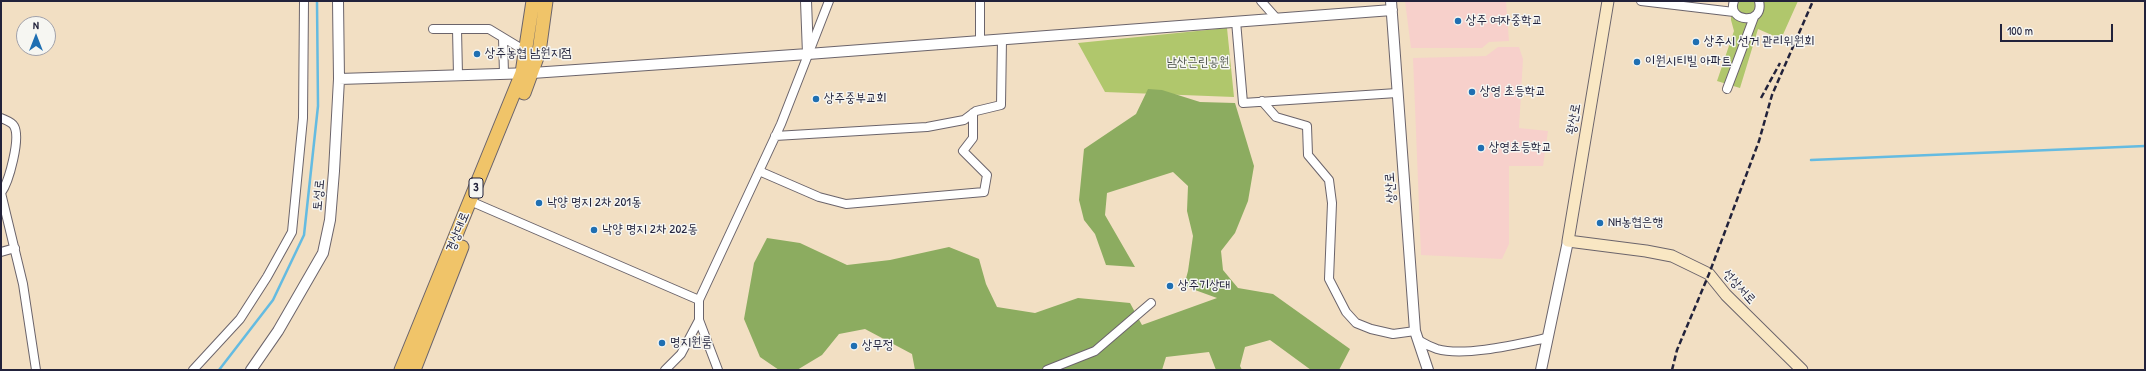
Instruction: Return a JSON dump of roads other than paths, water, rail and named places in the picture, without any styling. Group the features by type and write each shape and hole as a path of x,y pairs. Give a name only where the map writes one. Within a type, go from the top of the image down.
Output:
{"main road":[{"name":"경상대로","path":"527,73 526,52 533,1"},
{"name":"경상대로","path":"401,370 474,203 527,73 539,52 546,1"},
{"name":"왕산로","path":"1568,241 1608,1"},
{"name":"경상대로","path":"414,370 474,203"},
{"name":"선상서로","path":"1568,241 1646,250 1672,256 1709,274 1726,295 1802,370"}],"street":[{"path":"193,370 240,318 267,278 292,232 303,118 304,1"},
{"name":"토성로","path":"251,370 278,331 323,253 330,220 339,80 338,1"},
{"path":"806,1 808,54"},
{"path":"718,370 699,320 699,300 775,136 829,1"},
{"path":"980,1 980,41"},
{"path":"1261,1 1277,19"},
{"path":"1641,1 1734,12 1744,18 1754,17"},
{"path":"1730,1 1733,1 1734,12"},
{"path":"1727,89 1754,17 1759,9 1759,1"},
{"path":"339,80 527,73 808,54 1277,19 1392,6"},
{"name":"상산로","path":"1392,6 1415,331 1420,341 1427,368"},
{"path":"1744,18 1748,33"},
{"path":"1236,21 1242,103 1398,92"},
{"path":"433,29 489,29 526,52"},
{"path":"457,29 458,75"},
{"path":"503,38 504,74"},
{"path":"775,136 927,127 964,120 976,111 1001,105 1002,39"},
{"path":"1262,101 1276,117 1307,126 1308,155 1329,180 1332,203 1330,279 1346,312 1356,323 1371,329 1393,334 1415,331"},
{"path":"759,171 819,197 846,204 984,192 987,175 963,151 973,138 973,113"},
{"path":"1,118 14,124 17,132 11,170 7,185 1,194 23,284 36,370"},
{"path":"474,203 699,300"},
{"path":"1541,370 1568,241"},
{"path":"1,252 15,248"},
{"path":"1046,370 1095,351 1151,303"},
{"path":"665,370 681,354 699,320"},
{"path":"1420,341 1437,349 1462,350 1495,348 1548,338"}],"waterway":[{"path":"219,370 273,300 304,235 318,106 317,1"},
{"path":"1811,160 2145,146"}],"railway":[{"path":"1672,370 1677,350 1709,274 1759,141 1772,95 1813,1"},
{"path":"1761,98 1780,63"}],"place":[{"name":"상주 여자중학교","path":"1458,21"},
{"name":"상주시 선거 관리위원회","path":"1696,42"},
{"name":"상주농협 남원지점","path":"477,54"},
{"name":"이원시티빌 아파트","path":"1637,62"},
{"name":"상영 초등학교","path":"1472,92"},
{"name":"상주중부교회","path":"816,99"},
{"name":"상영초등학교","path":"1481,148"},
{"name":"낙양 명지 2차 201동","path":"539,203"},
{"name":"NH농협은행","path":"1600,223"},
{"name":"낙양 명지 2차 202동","path":"594,230"},
{"name":"상주기상대","path":"1170,286"},
{"name":"명지원룸","path":"662,343"},
{"name":"상무정","path":"854,346"}],"park label":[{"name":"남산근린공원","path":"1198,63"}]}
